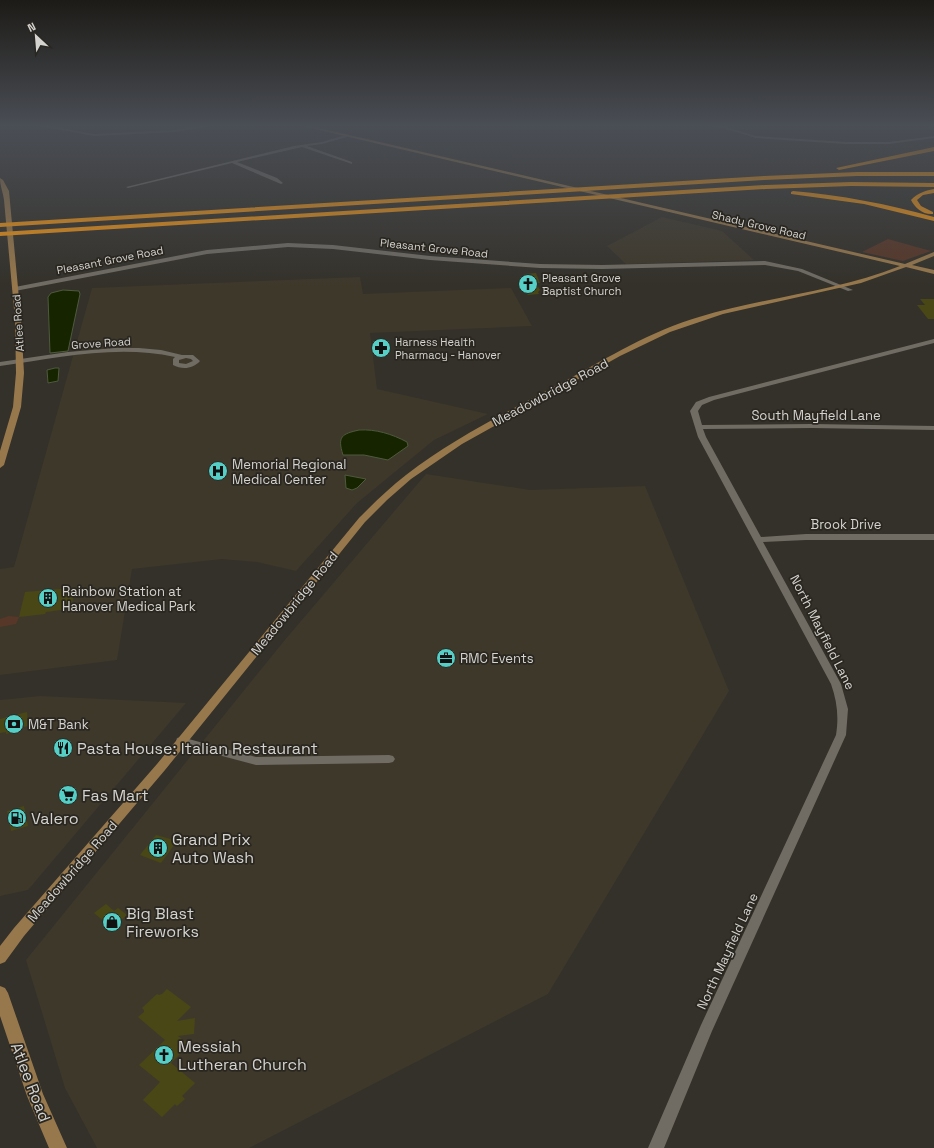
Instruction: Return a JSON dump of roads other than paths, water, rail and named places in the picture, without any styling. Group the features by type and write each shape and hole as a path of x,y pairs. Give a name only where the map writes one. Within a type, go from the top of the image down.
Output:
{"highway":[{"path":"0,225 749,179"},
{"path":"0,234 696,191 814,185 934,185"},
{"path":"696,191 767,191 824,195 877,204 934,219"},
{"path":"934,191 921,194 914,200 918,207 934,214"}],"main road":[{"name":"Shady Grove Road","path":"513,179 909,268 934,272"},
{"name":"Shady Grove Road","path":"527,179 909,268 934,276"},
{"name":"Atlee Road","path":"0,180 6,191 20,364 17,407 0,465"},
{"name":"Meadowbridge Road","path":"660,334 850,290 878,282 909,268 934,254"},
{"name":"Meadowbridge Road","path":"0,957 19,932 182,741 362,520 400,482 462,440 660,334 703,318 841,286 934,261"},
{"name":"Atlee Road","path":"0,993 32,1089 58,1148"}],"street":[{"path":"128,187 163,179"},
{"path":"275,179 281,183"},
{"name":"Pleasant Grove Road","path":"15,289 208,252 288,245 333,247 437,259 537,266 602,267 761,263 782,265 800,270 850,290"},
{"name":"North Mayfield Lane","path":"656,1148 706,1030 841,735 844,723 842,699 836,684 702,437 694,411 697,405 704,401 934,340"},
{"name":"Grove Road","path":"125,350 163,352 182,357 193,357 197,361 194,364 183,366 175,364 175,361 150,356 116,356 20,364 94,352 125,350"},
{"path":"175,361 182,357"},
{"path":"0,364 20,364"},
{"path":"0,370 20,364"},
{"name":"South Mayfield Lane","path":"698,426 934,428"},
{"name":"Brook Drive","path":"758,540 806,537 934,537"},
{"path":"182,741 256,761 389,758"}],"place":[{"name":"Pleasant Grove Baptist Church","path":"528,284"},
{"name":"Harness Health Pharmacy - Hanover","path":"381,348"},
{"name":"Memorial Regional Medical Center","path":"218,471"},
{"name":"Rainbow Station at Hanover Medical Park","path":"48,598"},
{"name":"RMC Events","path":"446,658"},
{"name":"M&T Bank","path":"14,724"},
{"name":"Pasta House: Italian Restaurant","path":"63,748"},
{"name":"Fas Mart","path":"68,795"},
{"name":"Valero","path":"17,818"},
{"name":"Grand Prix Auto Wash","path":"158,848"},
{"name":"Big Blast Fireworks","path":"112,922"},
{"name":"Messiah Lutheran Church","path":"164,1055"}]}
